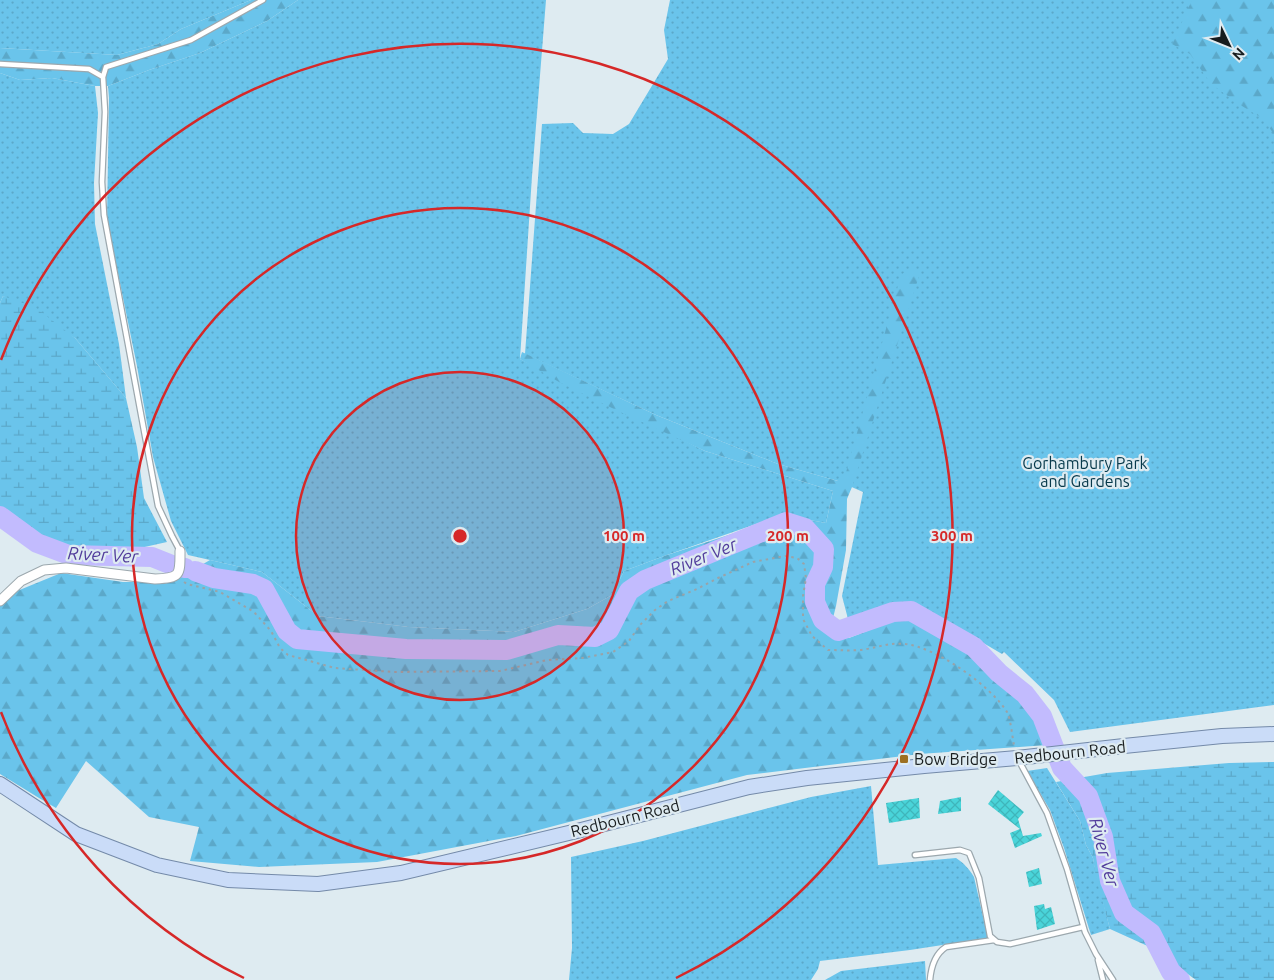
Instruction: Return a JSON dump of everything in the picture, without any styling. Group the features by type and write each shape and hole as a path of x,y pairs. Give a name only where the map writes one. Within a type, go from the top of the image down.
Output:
{"main road":[{"name":"Redbourn Road","path":"0,784 76,834 157,865 228,880 318,884 401,873 577,831 748,787 807,778 924,766 1016,753 1043,755 1222,736 1274,734"}],"street":[{"path":"0,601 21,581 44,570 66,568 167,578 178,573 180,551"}],"lane":[{"path":"180,551 158,506 104,215 102,182 105,112 102,77 106,67 191,40 263,0"},
{"path":"0,64 89,69 102,77"},
{"path":"1016,753 1047,813 1085,932 1096,954 1113,980"},
{"path":"915,855 960,850 969,853 979,878 990,936 997,942 1010,944 1083,927"},
{"path":"930,980 937,955 946,947 994,940"},
{"path":"1096,954 1103,980"}],"path":[{"path":"178,573 187,584 220,592 254,612 270,631 280,648 288,655 335,668 394,672 500,671 547,660 582,658 613,652 629,641 640,625 655,610 668,601 753,562 785,556 797,558 804,564 806,578 803,596 804,618 812,636 828,650 860,650 903,643 921,647 942,657 983,686 1008,713 1016,753"}],"green space":[{"path":"0,0 251,0 181,29 158,44 117,55 0,48"},
{"path":"251,0 298,0 267,21 200,53 108,86 95,86 52,78 20,80 0,73 0,48 117,55 158,44 181,29"},
{"path":"298,0 546,0 520,359 705,451 833,491 826,523 782,515 667,555 624,571 612,595 587,609 514,632 409,627 318,616 262,572 188,555 171,521 153,457 137,366 107,220 108,86 200,53 267,21"},
{"name":"Gorhambury Park and Gardens","path":"670,0 1274,0 1274,705 1070,732 1054,700 1004,652 1002,654 917,607 887,607 848,619 842,596 863,492 838,481 778,464 656,415 525,354 542,124 573,123 583,133 613,134 629,124 668,59 664,30"},
{"path":"1192,0 1274,0 1274,135 1265,120 1211,84 1190,54 1172,44"},
{"path":"0,73 20,80 52,78 95,86 98,113 94,183 95,224 119,344 126,398 75,338 3,296 0,303"},
{"path":"912,267 920,273 847,499 846,550 829,634 849,638 906,616 975,652 1037,716 1047,745 920,754 747,775 516,836 377,862 259,867 190,861 199,827 149,817 86,761 56,808 0,774 0,598 61,573 123,582 172,582 210,560 262,572 318,616 409,627 514,632 587,609 612,595 624,571 667,555 787,516 826,523 833,491 705,451 559,382 520,359 522,352 656,415 778,464 838,481 845,476 901,275"},
{"path":"3,296 36,308 75,338 126,398 137,447 144,498 167,542 131,550 71,550 52,543 0,510 0,303"},
{"path":"1274,762 1274,980 1196,980 1152,948 1110,929 1096,878 1093,858 1086,845 1080,821 1056,782 1107,773 1229,763"},
{"path":"1047,768 1080,821 1086,845 1093,858 1110,929 1091,935 1050,810 1027,771"},
{"path":"871,786 878,865 956,858 966,866 974,877 988,938 820,961 818,969 811,980 569,980 572,948 571,857 643,841 811,797"},
{"path":"925,961 926,980 825,980 841,971"}],"building":[{"path":"998,790 1024,812 1018,819 1023,836 1041,833 1042,836 1015,848 1010,833 1020,829 988,804"},
{"path":"961,797 961,811 938,814 940,801"},
{"path":"919,798 920,818 889,823 886,803"},
{"path":"1039,868 1042,884 1029,887 1026,872"},
{"path":"1044,904 1045,909 1051,907 1055,924 1037,930 1034,906"}],"waterway":[{"name":"River Ver","path":"0,516 37,543 69,555 152,557 185,568"},
{"name":"River Ver","path":"195,571 214,578 253,584 264,589 287,631 297,639 406,649 507,650 558,635 595,637 609,630 629,591 645,580 786,522 805,528 824,549 823,567 815,584 815,602 823,620 838,631 893,612 911,611 974,647 999,673 1025,694 1042,716 1062,768 1088,796 1103,837 1110,881 1124,913 1151,933 1171,972 1180,980"}],"place":[{"name":"Bow Bridge","path":"904,759"}]}
